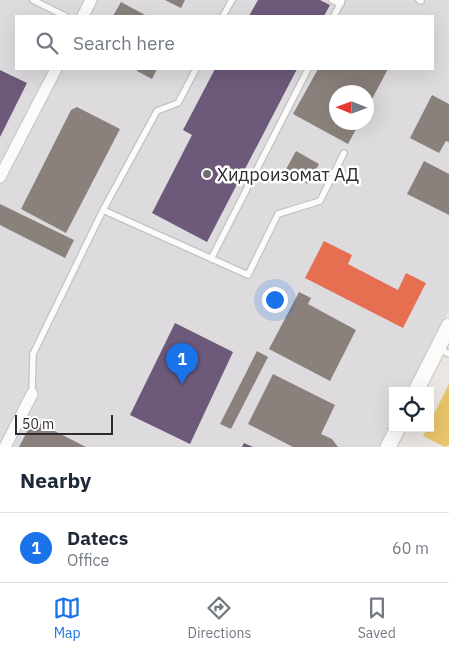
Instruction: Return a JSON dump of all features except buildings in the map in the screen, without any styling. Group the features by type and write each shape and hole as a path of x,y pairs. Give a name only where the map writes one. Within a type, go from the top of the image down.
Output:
{"street":[{"path":"84,15 91,0"},
{"path":"0,177 55,70"},
{"path":"419,387 443,351 449,326"},
{"path":"5,447 32,394"},
{"path":"388,447 396,432"}],"lane":[{"path":"33,0 62,15"},
{"path":"224,15 232,0"},
{"path":"332,0 342,2 335,15"},
{"path":"32,394 33,354 103,210 157,112 178,104 195,70"},
{"path":"211,259 307,70"},
{"path":"103,210 248,275 278,214 320,201 344,153"}],"shaded area":[{"path":"0,0 449,0 449,310 412,387 389,387 390,432 382,447 0,447"}],"place":[{"name":"Хидроизомат АД","path":"207,174"},
{"name":"Datecs","path":"182,384"}]}
